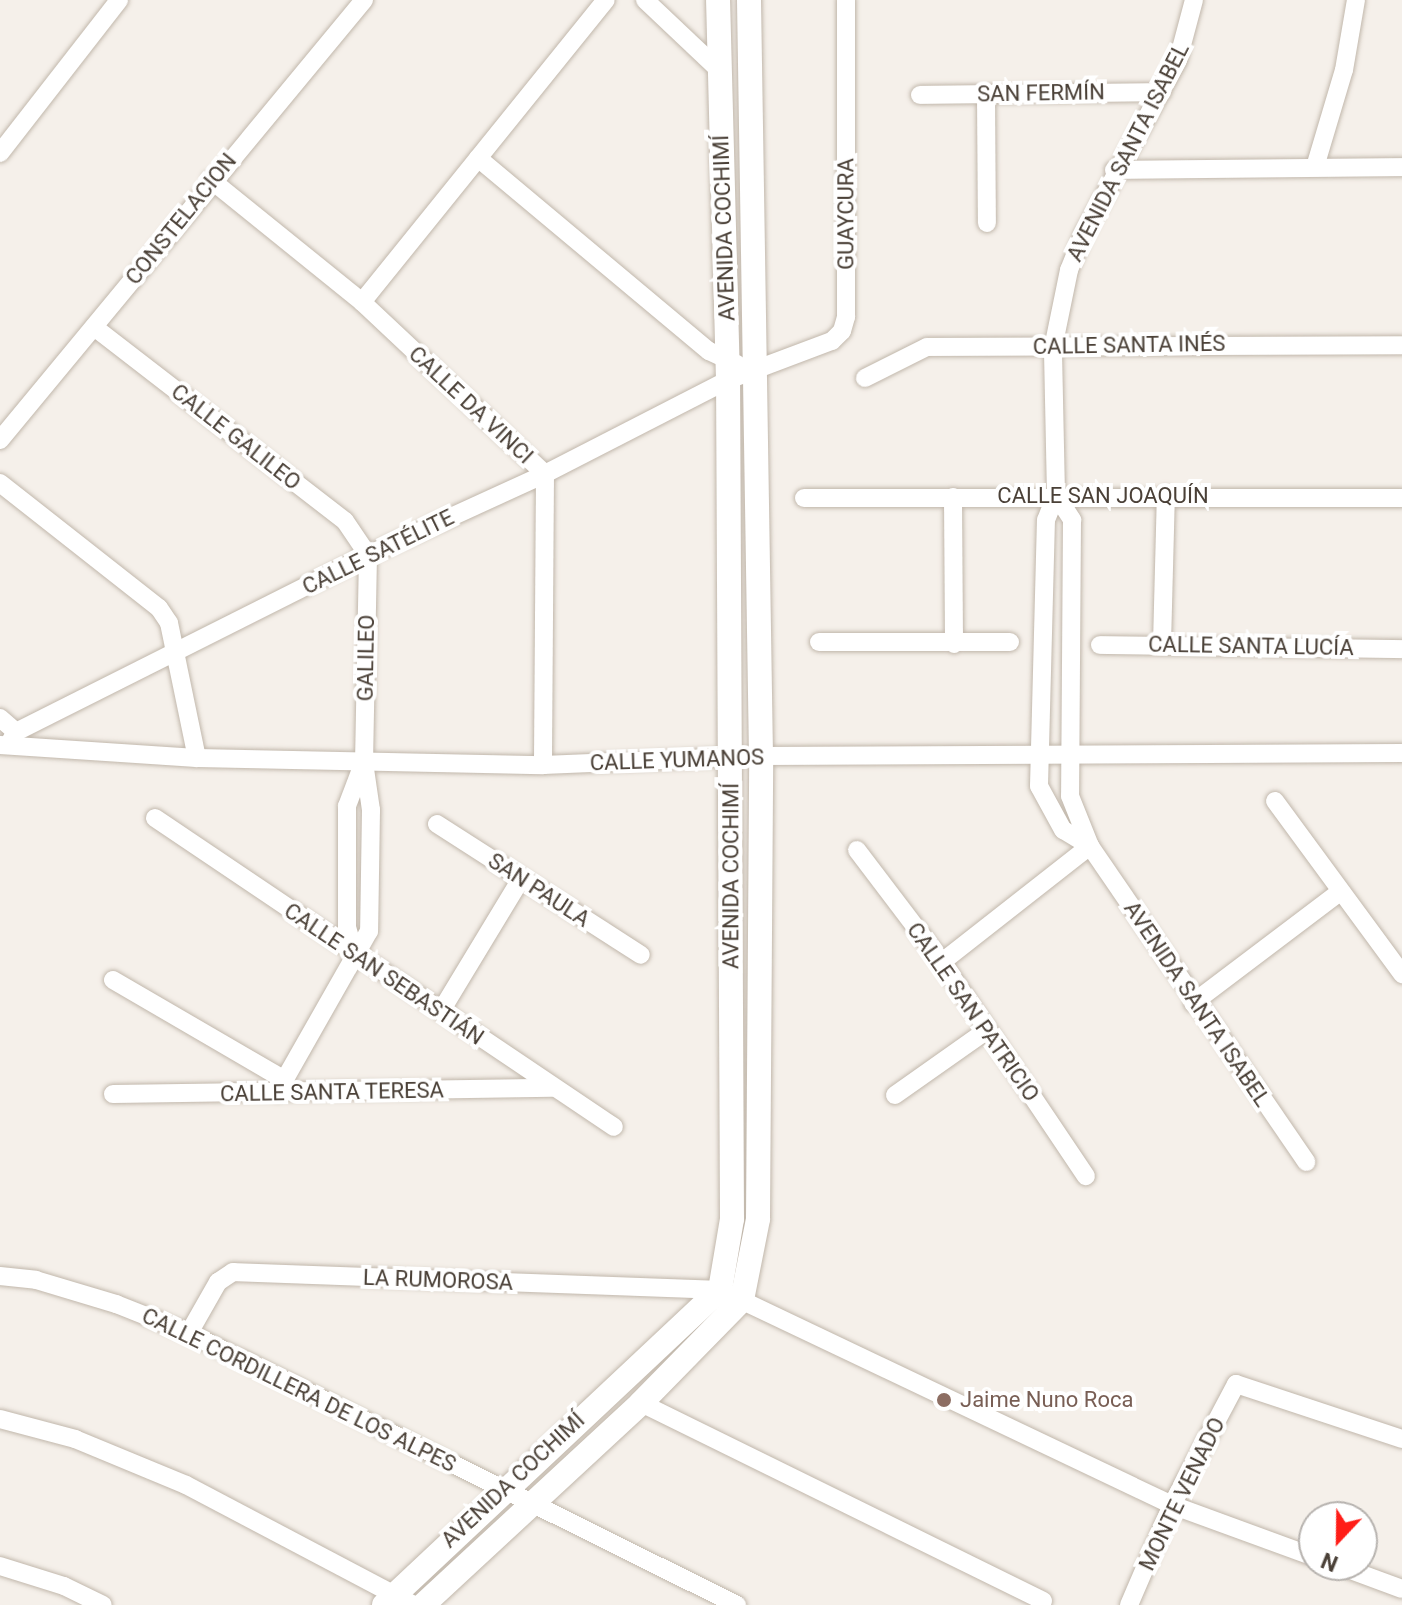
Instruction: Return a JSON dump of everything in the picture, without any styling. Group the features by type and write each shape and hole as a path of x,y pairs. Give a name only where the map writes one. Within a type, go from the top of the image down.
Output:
{"street":[{"path":"0,153 119,0"},
{"name":"CONSTELACION","path":"0,440 211,180 364,0"},
{"path":"362,302 606,0"},
{"path":"645,0 719,70"},
{"name":"AVENIDA COCHIMÍ","path":"387,1599 502,1489 731,1295 728,371 718,0"},
{"name":"AVENIDA COCHIMÍ","path":"423,1605 641,1403 731,1295 758,1219 761,756 749,0"},
{"name":"GUAYCURA","path":"755,369 832,341 842,331 846,317 846,0"},
{"name":"AVENIDA SANTA ISABEL","path":"1090,846 1063,830 1045,803 1039,786 1047,594 1046,520 1056,495 1053,348 1069,270 1114,170 1162,92 1189,29 1194,0"},
{"path":"1315,167 1344,70 1356,0"},
{"name":"SAN FERMÍN","path":"920,95 1162,92"},
{"path":"986,94 987,223"},
{"path":"478,158 728,371 755,369"},
{"path":"1114,170 1402,167"},
{"name":"CALLE DA VINCI","path":"211,180 362,302 545,474 543,765"},
{"name":"CALLE GALILEO","path":"94,327 345,521 368,555"},
{"name":"CALLE SANTA INÉS","path":"865,378 927,347 1053,348 1210,342 1402,345"},
{"name":"CALLE SATÉLITE","path":"8,740 368,555 545,474 728,371"},
{"path":"0,483 159,608 169,623 178,652 197,758"},
{"name":"AVENIDA SANTA ISABEL","path":"1056,495 1072,520 1067,756 1070,796 1090,846 1193,1003 1306,1162"},
{"path":"1162,644 1166,495"},
{"name":"CALLE SAN JOAQUÍN","path":"804,498 1166,495 1402,498"},
{"path":"953,497 954,644"},
{"name":"GALILEO","path":"355,955 347,927 347,806 364,762 368,555"},
{"path":"1047,594 1071,594"},
{"path":"819,642 1010,642"},
{"name":"CALLE SANTA LUCÍA","path":"1100,645 1402,649"},
{"path":"0,718 8,740"},
{"name":"CALLE YUMANOS","path":"8,740 197,758 543,765 761,756 1402,753"},
{"path":"1275,801 1402,974"},
{"name":"CALLE SAN SEBASTIÁN","path":"155,818 614,1127"},
{"name":"SAN PAULA","path":"437,824 641,955"},
{"path":"942,962 1090,846"},
{"name":"CALLE SAN PATRICIO","path":"857,850 942,962 1086,1176"},
{"path":"441,1011 521,879"},
{"path":"1193,1003 1340,892"},
{"path":"113,980 281,1087 355,955"},
{"path":"895,1095 987,1030"},
{"name":"CALLE SANTA TERESA","path":"113,1094 281,1087 552,1088"},
{"name":"LA RUMOROSA","path":"189,1333 218,1282 233,1272 731,1295"},
{"name":"CALLE CORDILLERA DE LOS ALPES","path":"0,1276 36,1280 116,1304 189,1333 737,1605"},
{"path":"731,1295 1172,1505 1298,1551"},
{"name":"MONTE VENADO","path":"1129,1605 1172,1505 1236,1384 1402,1439"},
{"path":"641,1403 1043,1601"},
{"path":"0,1419 75,1439 186,1485 387,1599 414,1605"},
{"path":"0,1566 64,1586 103,1605"},
{"path":"1378,1580 1402,1589"}],"place":[{"name":"Jaime Nuno Roca","path":"944,1400"}]}
